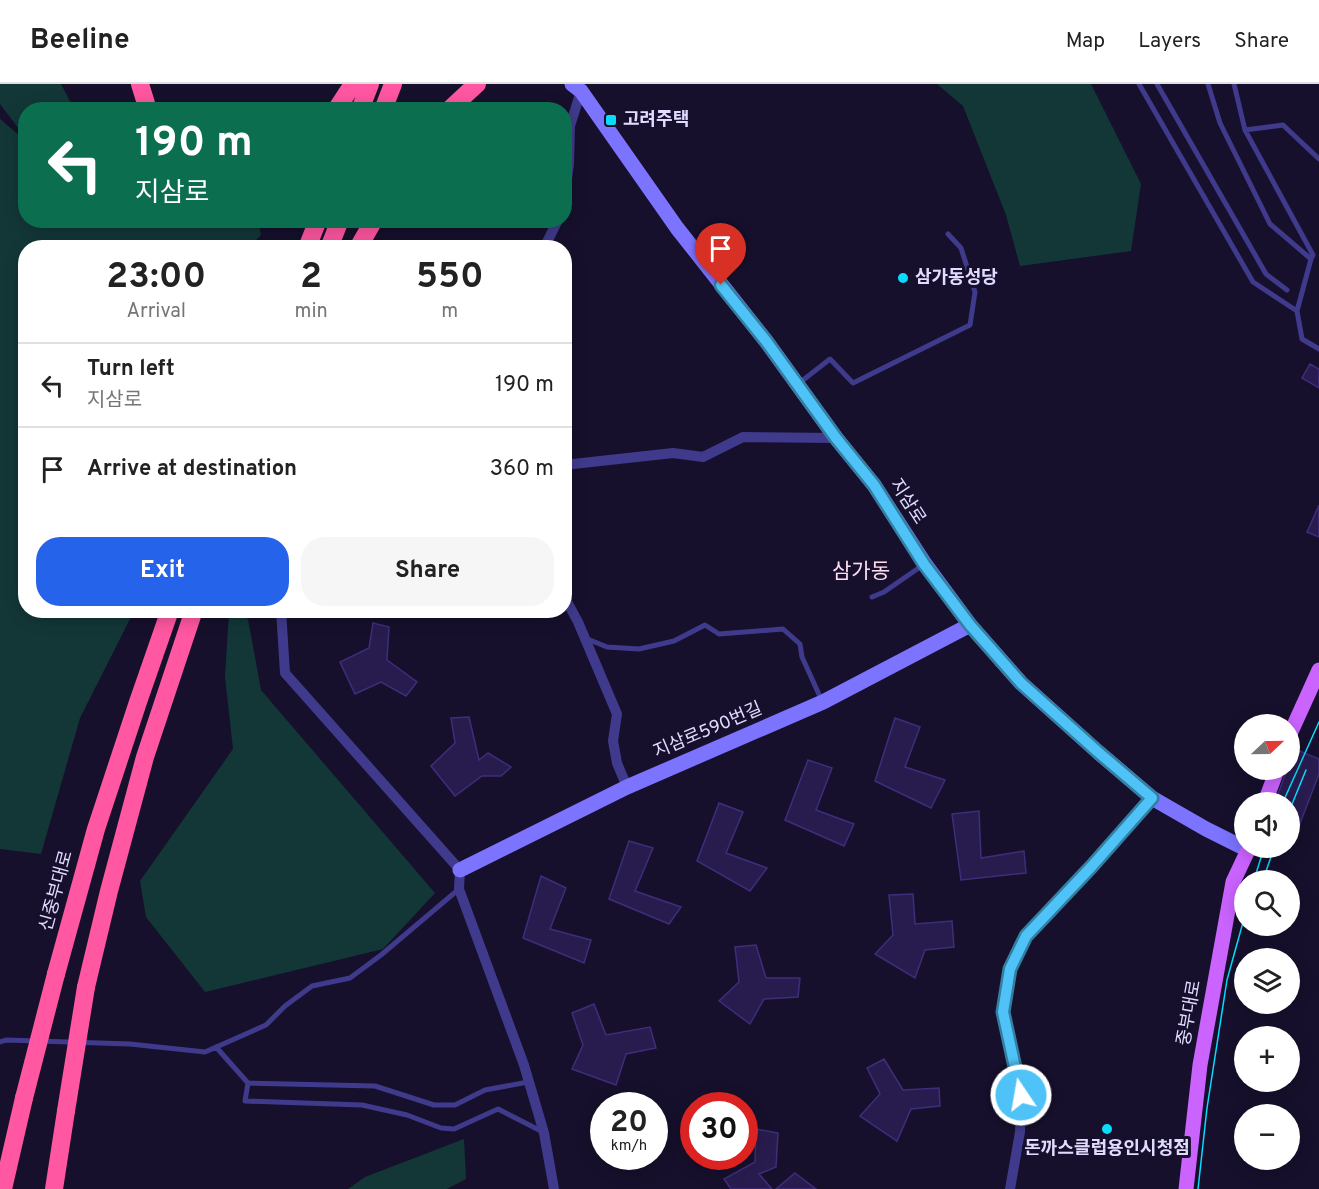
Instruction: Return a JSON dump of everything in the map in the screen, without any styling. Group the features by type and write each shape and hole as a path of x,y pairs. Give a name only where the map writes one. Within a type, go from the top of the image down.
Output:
{"highway":[{"path":"140,84 146,102"},
{"path":"341,102 353,84"},
{"path":"363,102 370,84"},
{"path":"386,102 393,84"},
{"path":"458,102 477,84"},
{"name":"신중부대로","path":"3,1189 24,1098 96,828 167,618"},
{"path":"54,1189 86,987 109,891 145,757 191,618"}],"main road":[{"path":"1299,714 1319,670"},
{"name":"중부대로","path":"1186,1189 1200,1065 1233,882 1244,858"}],"street":[{"path":"572,115 577,88"},
{"name":"지삼로","path":"577,88 677,228 766,341 836,438 874,485 924,564 970,625 1021,683 1152,798 1206,830 1234,843"},
{"path":"572,464 673,453 703,458 743,437 836,438"},
{"path":"572,612 617,714 613,741 627,787"},
{"path":"282,618 285,673 460,870 459,889 524,1065 544,1133 554,1189"},
{"name":"지삼로590번길","path":"460,870 627,787 823,702 970,625"},
{"path":"1010,1189 1020,1132 1021,1095 1003,1012 1010,969 1026,936 1152,798"}],"lane":[{"path":"1139,84 1253,282 1298,310"},
{"path":"1157,84 1266,274 1287,290"},
{"path":"1208,84 1220,123 1270,224 1314,255"},
{"path":"1234,84 1245,130 1314,255 1298,310 1302,339 1319,349"},
{"path":"1245,130 1283,125 1319,159"},
{"path":"797,385 830,359 853,383 970,325 975,292 961,248 948,234"},
{"path":"872,597 924,564"},
{"path":"585,638 607,647 639,649 674,640 705,625 719,634 783,630 800,644 802,657 823,702"},
{"path":"0,1042 6,1040 130,1044 205,1052 266,1025 285,1006 312,986 350,978 459,889"},
{"path":"216,1047 248,1083 375,1086 434,1105 454,1105 485,1090 528,1082"},
{"path":"248,1083 245,1101 362,1105 406,1115 441,1128 454,1129 498,1108 544,1133"}],"green space":[{"path":"0,84 61,84 70,102 18,102 18,128 0,104"},
{"path":"937,84 1091,84 1141,184 1131,251 1020,266 1006,215 963,106"},
{"path":"0,119 18,134 18,228 260,228 261,235 256,240 18,240 18,618 130,618 80,718 41,854 0,849"},
{"path":"229,618 248,619 261,690 435,893 383,949 205,992 146,917 140,881 233,749 225,677"},
{"path":"464,1139 466,1179 447,1189 348,1189 365,1177"}],"building":[{"path":"1310,364 1319,369 1319,388 1302,378"},
{"path":"1319,505 1319,537 1307,532"},
{"path":"373,623 389,627 387,660 417,682 406,696 381,682 355,694 340,662 369,648"},
{"path":"469,717 479,760 488,753 511,767 501,776 482,776 455,796 431,766 455,743 451,718"},
{"path":"895,718 920,727 905,767 945,780 931,808 875,781"},
{"path":"1300,751 1319,759 1319,774 1300,824 1300,792 1279,792 1283,780 1300,780"},
{"path":"808,760 832,768 816,810 854,824 844,846 785,820"},
{"path":"719,803 743,812 726,853 767,868 750,891 697,861"},
{"path":"979,811 981,858 1024,851 1026,873 961,880 952,814"},
{"path":"629,841 653,848 635,891 681,907 669,924 609,899"},
{"path":"541,876 566,888 550,929 591,940 584,963 523,938"},
{"path":"913,894 915,924 952,921 954,947 925,950 915,978 875,954 893,935 889,895"},
{"path":"756,945 766,978 800,978 798,997 764,999 750,1024 719,1001 739,982 735,947"},
{"path":"594,1004 606,1035 650,1027 656,1048 626,1054 616,1085 572,1069 583,1045 572,1013"},
{"path":"884,1059 903,1090 939,1088 940,1106 911,1109 897,1141 860,1116 880,1094 867,1068"},
{"path":"758,1129 778,1133 776,1167 759,1174 772,1189 731,1189 724,1179 740,1170 758,1170"},
{"path":"795,1173 816,1189 776,1189"}],"tram line":[{"path":"1288,792 1319,722"},
{"path":"1297,792 1306,770"},
{"path":"1257,870 1261,858"},
{"path":"1266,870 1271,858"},
{"path":"1198,1189 1207,1108 1227,980 1239,936"}],"place":[{"name":"고려주택","path":"611,120"},
{"name":"삼가동성당","path":"903,278"},
{"name":"돈까스클럽용인시청점","path":"1107,1129"}],"district":[{"name":"삼가동","path":"861,572"}],"route":[{"path":"721,285 874,485 924,564 970,625 1021,683 1152,798 1026,936 1010,969 1003,1012 1021,1095"}]}
